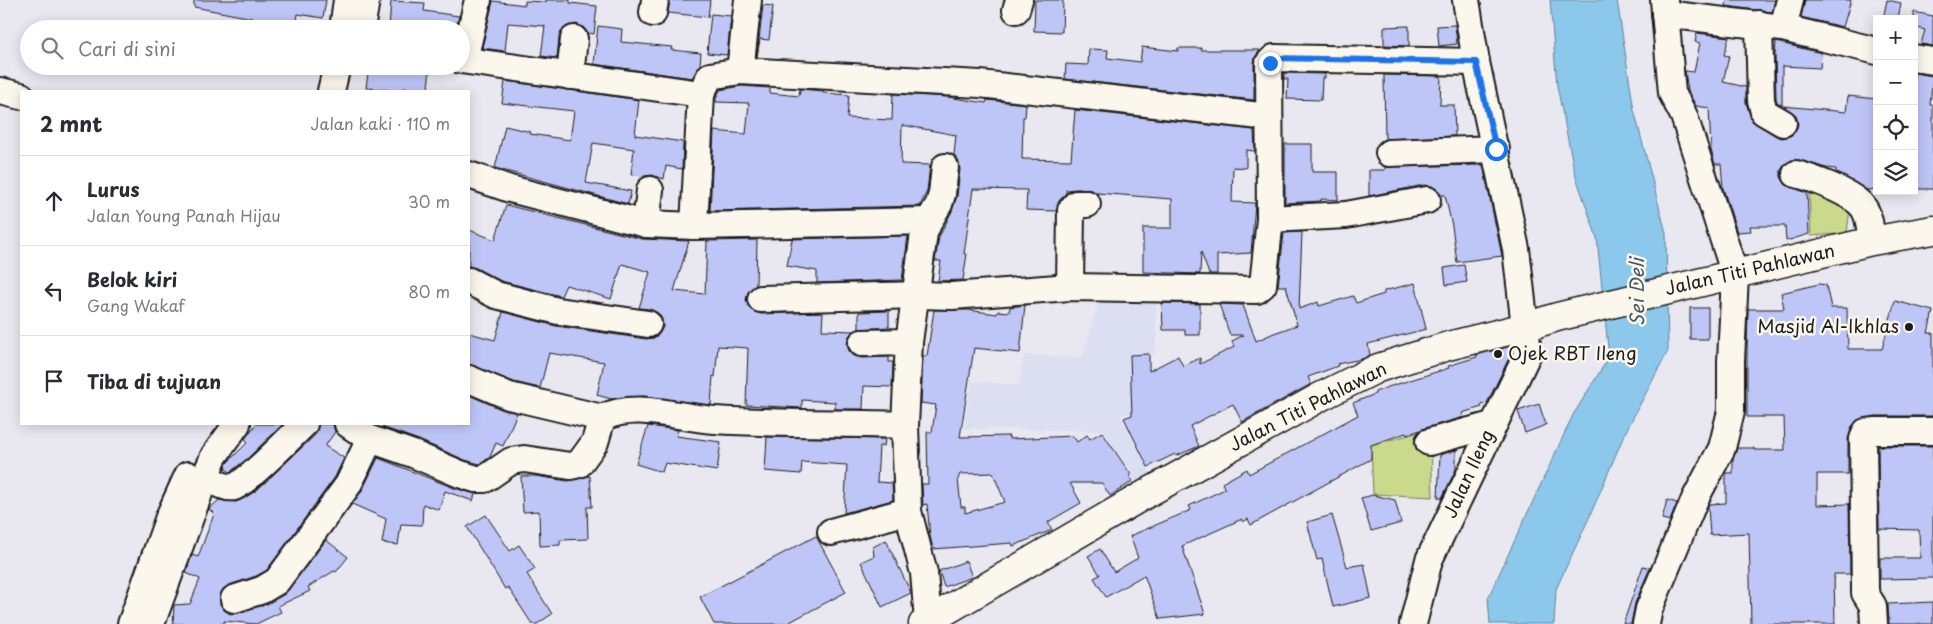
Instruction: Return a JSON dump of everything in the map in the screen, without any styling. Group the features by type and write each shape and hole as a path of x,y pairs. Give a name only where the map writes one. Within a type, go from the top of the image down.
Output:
{"main road":[{"name":"Jalan Titi Pahlawan","path":"930,620 1151,491 1322,396 1378,368 1448,346 1526,327 1557,317 1872,241 1933,230"}],"street":[{"path":"344,20 347,0"},
{"path":"363,20 366,0"},
{"path":"470,32 478,0"},
{"path":"740,70 748,0"},
{"name":"Jalan Ileng","path":"1413,624 1429,560 1528,353 1516,249 1476,62 1466,0"},
{"path":"1783,124 1764,112 1761,100 1771,26 1790,0"},
{"path":"1646,624 1649,609 1694,499 1722,448 1732,411 1731,361 1735,275 1684,116 1672,92 1665,7 1771,26 1873,50"},
{"path":"570,76 574,39"},
{"path":"761,299 918,295 952,296 1070,287 1257,290 1263,285 1270,219 1270,63 1274,58 1476,62"},
{"path":"1918,59 1933,61"},
{"path":"470,61 702,94"},
{"path":"694,226 702,94 710,76 740,70 980,84 1269,117"},
{"path":"331,90 335,75"},
{"path":"349,90 352,75"},
{"path":"0,91 20,96"},
{"path":"1389,153 1496,149"},
{"path":"930,620 924,573 908,511 905,425 909,342 918,295 924,232 942,194 945,168"},
{"path":"1796,174 1814,178 1848,195 1862,205 1867,214 1872,241"},
{"path":"470,175 510,189 646,224 694,226 929,221"},
{"path":"646,224 650,190"},
{"path":"1270,219 1346,215 1427,200"},
{"path":"1070,287 1071,210 1076,204 1087,204"},
{"path":"470,282 496,295 558,311 648,324"},
{"path":"862,343 909,342"},
{"path":"470,379 509,396 602,418 615,412 645,411 713,420 905,425"},
{"path":"349,425 370,439 413,454 460,474 476,479 485,479 511,461 524,459 570,466 579,464 595,442 602,418"},
{"path":"150,624 207,459 217,425"},
{"path":"131,624 170,517 207,459 236,425"},
{"path":"207,459 226,487 238,486 303,425"},
{"path":"1429,442 1492,425"},
{"path":"1874,624 1873,606 1865,594 1864,588 1863,439 1866,432 1875,431 1933,432"},
{"path":"234,599 262,590 277,581 348,485 370,439"},
{"path":"831,532 908,511"}],"shaded area":[{"path":"1156,290 1156,354 1149,354 1152,406 1121,416 1152,475 1136,482 1104,431 964,428 971,381 1019,385 1024,355 1082,358 1101,294"}],"green space":[{"path":"1809,190 1851,200 1847,233 1811,236"},
{"path":"1420,432 1431,447 1433,497 1373,494 1371,445"}],"water":[{"name":"Sei Deli","path":"1550,0 1617,0 1634,110 1666,233 1668,351 1625,433 1556,589 1554,624 1490,624 1488,598 1573,415 1609,357 1597,238 1575,174 1557,86"}],"building":[{"path":"194,0 326,0 323,18 298,14 297,20 252,20 252,18 194,7"},
{"path":"546,0 570,0 570,3 597,6 594,34 588,33 583,27 576,24 568,26 562,30 559,37 557,58 541,56 545,26 508,23 505,51 482,48 493,1 525,5 525,1 546,2"},
{"path":"670,0 710,0 708,17 668,13"},
{"path":"1035,0 1063,0 1062,32 1034,31"},
{"path":"1727,0 1775,0 1772,12 1726,6"},
{"path":"1805,0 1851,0 1843,27 1801,17"},
{"path":"1887,0 1901,3 1899,15 1884,15"},
{"path":"391,1 425,3 424,11 459,16 458,20 390,20"},
{"path":"763,5 773,6 769,40 760,39 757,57"},
{"path":"1914,12 1933,16 1933,46 1921,44 1925,30 1918,28 1918,15 1914,15"},
{"path":"711,14 731,16 727,55 707,53"},
{"path":"1455,25 1457,44 1439,46 1437,26"},
{"path":"598,26 622,29 621,42 672,47 671,50 701,53 700,65 692,78 594,64"},
{"path":"1409,26 1409,46 1384,45 1384,27"},
{"path":"1697,33 1729,37 1724,55 1729,56 1723,82 1746,87 1746,103 1752,121 1782,138 1790,136 1796,131 1798,124 1796,115 1783,106 1846,112 1848,96 1873,99 1873,189 1867,190 1836,172 1836,169 1800,160 1792,160 1785,164 1781,170 1781,177 1786,185 1807,193 1809,234 1786,241 1785,226 1750,226 1751,231 1737,232 1723,188 1721,164 1715,164 1711,150 1709,108 1696,106 1688,91 1685,71 1694,72 1700,43 1695,42"},
{"path":"1776,42 1821,53 1820,68 1782,66 1782,105 1777,102 1776,98"},
{"path":"1142,47 1178,51 1178,48 1260,50 1255,57 1254,63 1254,100 1065,79 1066,64 1088,65 1089,49 1108,50 1107,58 1140,62"},
{"path":"1284,73 1325,74 1325,78 1322,78 1321,100 1287,99 1288,79 1284,79"},
{"path":"1918,74 1933,76 1930,105 1933,105 1933,189 1918,189"},
{"path":"368,75 429,75 428,90 366,88"},
{"path":"1384,75 1441,76 1440,105 1454,105 1455,136 1385,139"},
{"path":"505,81 639,100 635,135 683,142 682,169 666,166 664,179 652,175 631,175 634,149 593,143 586,183 631,191 628,204 495,168 505,126 531,132 530,134 570,140 574,111 502,103"},
{"path":"741,86 770,88 770,93 799,96 800,89 849,95 847,118 892,120 893,94 948,97 986,103 987,100 1026,104 1025,117 1023,117 1022,159 1071,160 1075,110 1254,130 1255,151 1246,150 1246,168 1233,167 1232,202 1255,203 1251,253 1217,255 1217,274 1209,274 1201,252 1200,274 1143,272 1143,228 1172,228 1172,199 1097,193 1087,189 1076,189 1066,190 1066,193 1059,201 1056,211 1026,210 1027,190 973,189 964,254 967,254 963,280 938,281 941,261 935,261 939,237 957,196 960,169 954,155 956,135 902,125 901,164 930,165 927,191 920,206 710,211 714,131 746,134 749,103 716,102 716,98 720,90"},
{"path":"1285,144 1312,144 1312,172 1338,172 1338,200 1321,199 1321,201 1285,203"},
{"path":"1483,165 1502,256 1457,262 1445,195 1441,195 1432,186 1424,185 1369,196 1369,170 1385,170 1385,167"},
{"path":"506,205 642,239 689,241 674,291 705,294 707,241 757,240 756,285 748,292 746,300 749,307 754,312 761,314 823,312 822,330 854,331 849,336 847,344 849,351 854,356 862,358 889,357 889,362 893,362 892,387 864,386 863,409 835,409 835,402 802,400 802,408 746,405 748,348 718,346 711,405 644,396 611,399 597,395 604,362 549,353 540,388 514,382 470,364 470,333 495,340 503,312 556,326 646,339 654,338 659,334 663,327 662,319 658,313 650,309 639,308 650,272 622,264 611,299 566,285 561,296 501,281 470,266 470,230 495,240"},
{"path":"1302,232 1299,309 1318,302 1319,306 1353,296 1356,303 1384,294 1384,291 1415,283 1426,329 1368,344 1370,355 1362,359 1337,364 1338,366 1308,377 1311,384 1242,422 1233,404 1190,426 1199,446 1176,456 1175,454 1148,467 1124,418 1132,415 1130,355 1149,354 1149,371 1178,356 1183,366 1200,358 1200,364 1234,347 1232,341 1244,335 1230,335 1219,304 1243,305 1256,341 1297,325 1286,286 1278,286 1284,233"},
{"path":"908,236 902,280 817,283 817,271 787,266 792,239"},
{"path":"1464,265 1467,282 1446,285 1444,268"},
{"path":"1819,284 1826,285 1831,308 1847,308 1848,349 1882,349 1895,301 1933,311 1928,333 1933,333 1933,416 1875,416 1858,420 1852,426 1848,439 1848,474 1817,474 1817,505 1849,504 1850,574 1834,574 1835,624 1751,624 1749,533 1710,535 1708,506 1709,504 1726,503 1726,473 1733,473 1733,458 1737,448 1785,450 1784,417 1747,417 1748,309 1784,309 1781,293"},
{"path":"1162,303 1200,304 1200,335 1185,335 1185,330 1163,330"},
{"path":"1025,305 1020,353 974,348 960,437 1009,436 1009,439 1073,436 1077,442 1087,435 1090,439 1102,432 1131,475 1129,476 1133,481 1110,496 1102,483 1070,483 1081,503 1048,522 1052,530 1013,546 1012,543 933,549 927,504 923,505 922,484 928,484 927,432 932,432 936,405 921,403 923,356 927,356 934,310 968,310 997,314 998,311 1009,312 1010,307","holes":["993,473 1005,502 965,513 965,507 961,507 958,479 960,474"]},
{"path":"1690,308 1708,308 1708,339 1690,339"},
{"path":"889,311 889,327 859,329 859,312"},
{"path":"1512,346 1513,350 1487,403 1481,405 1482,407 1462,413 1464,417 1371,445 1371,459 1251,525 1248,519 1243,522 1242,519 1182,546 1205,614 1160,619 1144,575 1106,597 1094,578 1100,575 1088,556 1100,549 1114,572 1138,558 1130,536 1191,510 1189,506 1225,489 1222,483 1247,469 1249,474 1358,415 1353,403 1388,387 1449,368 1448,366 1477,357 1476,355"},
{"path":"470,395 503,410 517,413 503,446 496,443 490,457 480,464 465,460 419,440 382,427 383,425 470,425"},
{"path":"1539,404 1546,425 1525,433 1518,411"},
{"path":"255,425 282,425 248,458 230,472 225,468 227,463 248,442 245,439"},
{"path":"319,425 333,425 335,432 325,446 344,458 335,477 267,570 223,589 220,595 220,604 230,614 238,613 267,604 285,594 326,540 348,557 336,572 334,571 308,587 310,591 278,606 281,612 256,624 224,621 224,624 173,624 174,605 190,604 200,579 186,573 192,555 198,557 214,514 209,509 219,500 236,502 257,490 315,435"},
{"path":"648,426 678,430 676,436 721,442 717,471 665,463 662,472 636,464"},
{"path":"767,437 885,439 884,446 879,446 877,482 892,483 893,500 844,513 847,465 802,462 801,474 765,471"},
{"path":"1878,446 1933,446 1933,578 1880,579 1880,558 1920,558 1919,530 1879,529"},
{"path":"1456,450 1456,469 1442,498 1438,498 1440,455"},
{"path":"378,458 454,488 475,494 473,501 445,491 439,510 423,504 422,525 401,524 398,545 382,543 386,519 352,504 362,491"},
{"path":"521,476 568,481 590,476 592,507 587,507 588,539 560,540 560,545 540,546 539,511 523,512"},
{"path":"1373,495 1395,500 1401,523 1371,531 1361,498"},
{"path":"1667,500 1677,503 1670,521 1662,519"},
{"path":"486,515 510,551 519,545 535,569 527,574 552,614 537,624 532,624 508,587 505,589 467,527"},
{"path":"1332,515 1347,567 1364,564 1371,598 1333,607 1322,559 1317,560 1307,522"},
{"path":"816,536 846,592 786,624 714,624 700,597"},
{"path":"886,540 911,593 882,607 861,562 874,556 873,547"},
{"path":"966,561 972,577 944,587 939,571"},
{"path":"1643,566 1650,568 1635,603 1631,624 1623,624"},
{"path":"1933,602 1933,624 1889,624 1888,604"}],"place":[{"name":"Masjid Al-Ikhlas","path":"1909,327"},
{"name":"Ojek RBT Ileng","path":"1498,354"}],"route":[{"path":"1270,63 1274,58 1476,62 1496,149"}]}
